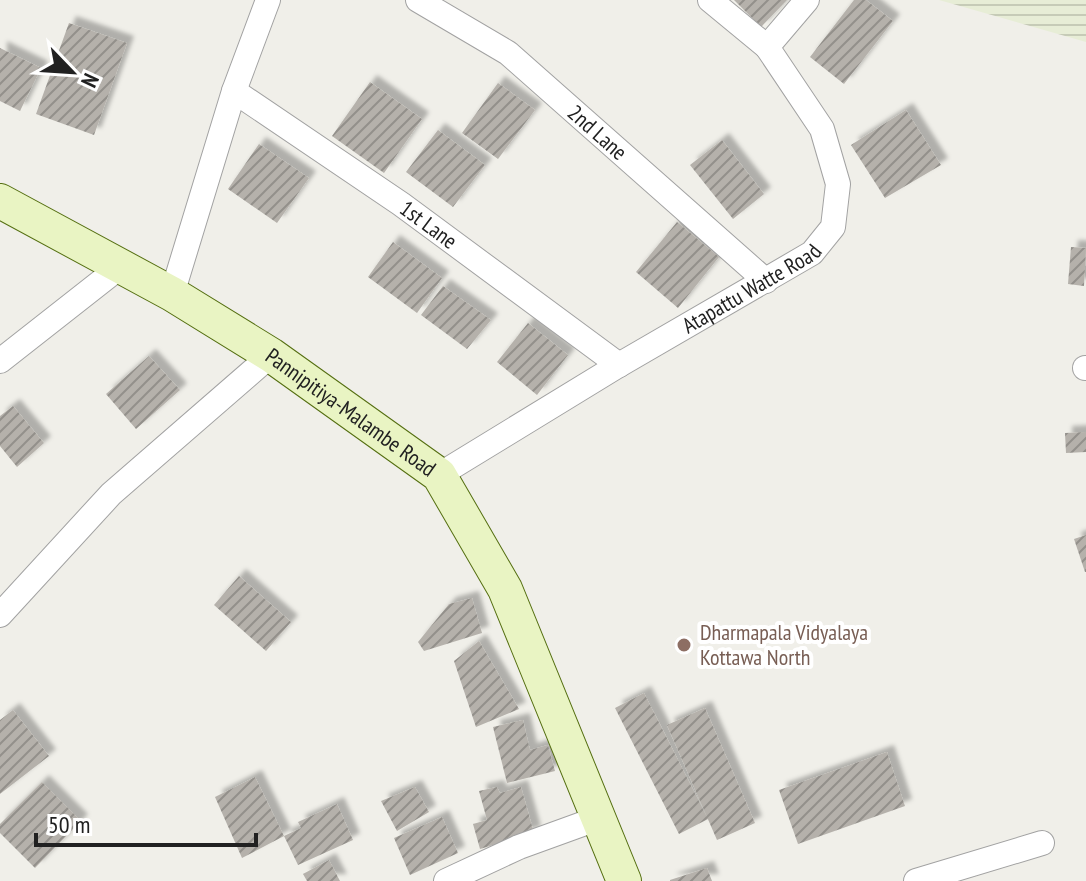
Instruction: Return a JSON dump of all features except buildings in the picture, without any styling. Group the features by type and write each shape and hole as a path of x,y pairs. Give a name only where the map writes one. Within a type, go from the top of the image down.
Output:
{"street":[{"path":"172,294 234,91 268,0"},
{"name":"2nd Lane","path":"418,0 508,53 766,281"},
{"name":"Atapattu Watte Road","path":"439,475 619,365 812,253 833,227 838,184 822,129 767,47 710,0"},
{"path":"767,47 807,0"},
{"name":"1st Lane","path":"234,91 401,204 619,365"},
{"name":"Pannipitiya-Malambe Road","path":"0,201 172,294 271,355 439,475 505,589 624,881"},
{"path":"0,361 121,266"},
{"path":"0,615 111,494 271,355"},
{"path":"446,881 519,847 599,818"},
{"path":"916,881 1042,843"}],"green space":[{"path":"939,0 1086,0 1086,42"}],"place":[{"name":"Dharmapala Vidyalaya Kottawa North","path":"684,645"}]}
